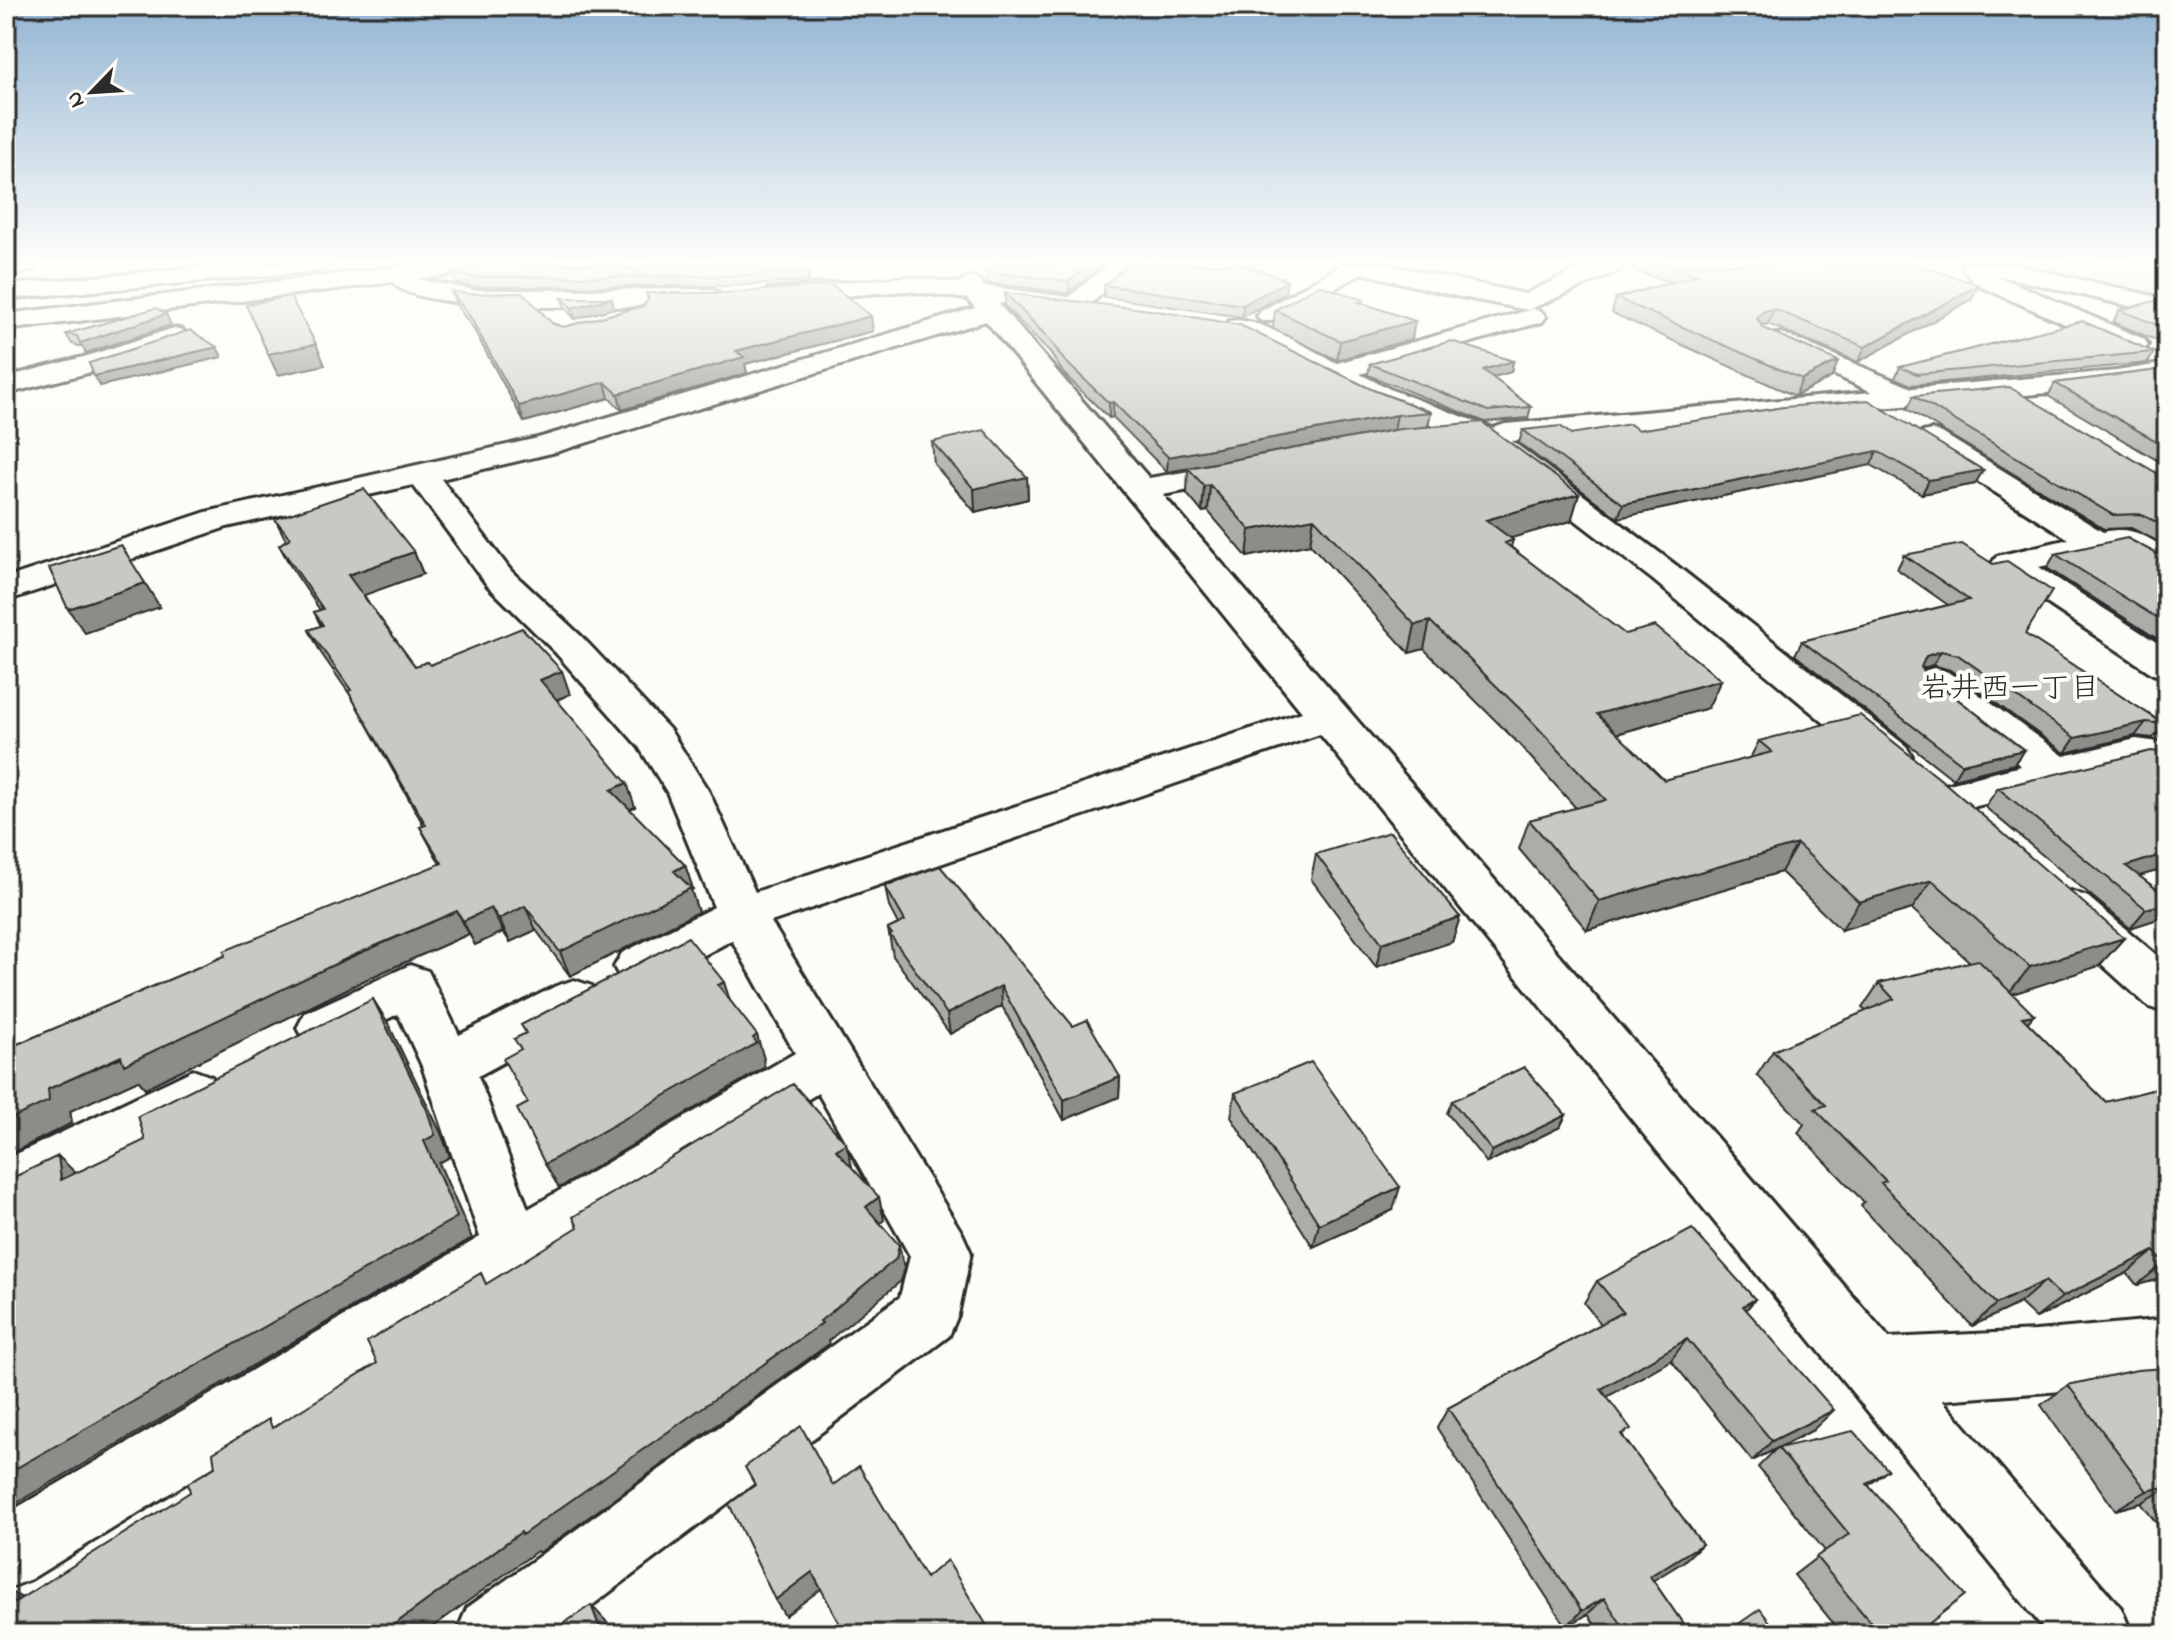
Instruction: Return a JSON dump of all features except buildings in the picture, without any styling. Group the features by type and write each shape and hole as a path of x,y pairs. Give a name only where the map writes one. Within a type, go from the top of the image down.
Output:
{"street":[{"path":"6,386 97,362 160,341"},
{"path":"6,590 218,519 545,446 825,341"},
{"path":"1021,341 1329,717 2095,1634"},
{"path":"1271,341 1382,396 1484,435 1665,573 1980,830"},
{"path":"1336,372 1449,341"},
{"path":"1780,341 1908,397"},
{"path":"1410,441 2116,379 2167,371"},
{"path":"2006,387 2047,410"},
{"path":"1867,400 2098,543"},
{"path":"1143,489 1277,464"},
{"path":"422,475 499,578 568,644 655,739 688,792 741,914 941,1253 927,1315 493,1634"},
{"path":"2167,563 2123,538 2009,563 2167,666"},
{"path":"1934,680 2057,772"},
{"path":"448,1066 741,914 1329,717"},
{"path":"1944,799 2136,753 2167,757"},
{"path":"2041,883 2167,993"},
{"path":"285,1048 410,985 448,1066 514,1250"},
{"path":"6,1554 828,1060"},
{"path":"6,1187 229,1075"},
{"path":"1877,1371 2036,1363 2167,1351"}],"district":[{"name":"岩井西一丁目","path":"2010,687"}]}
